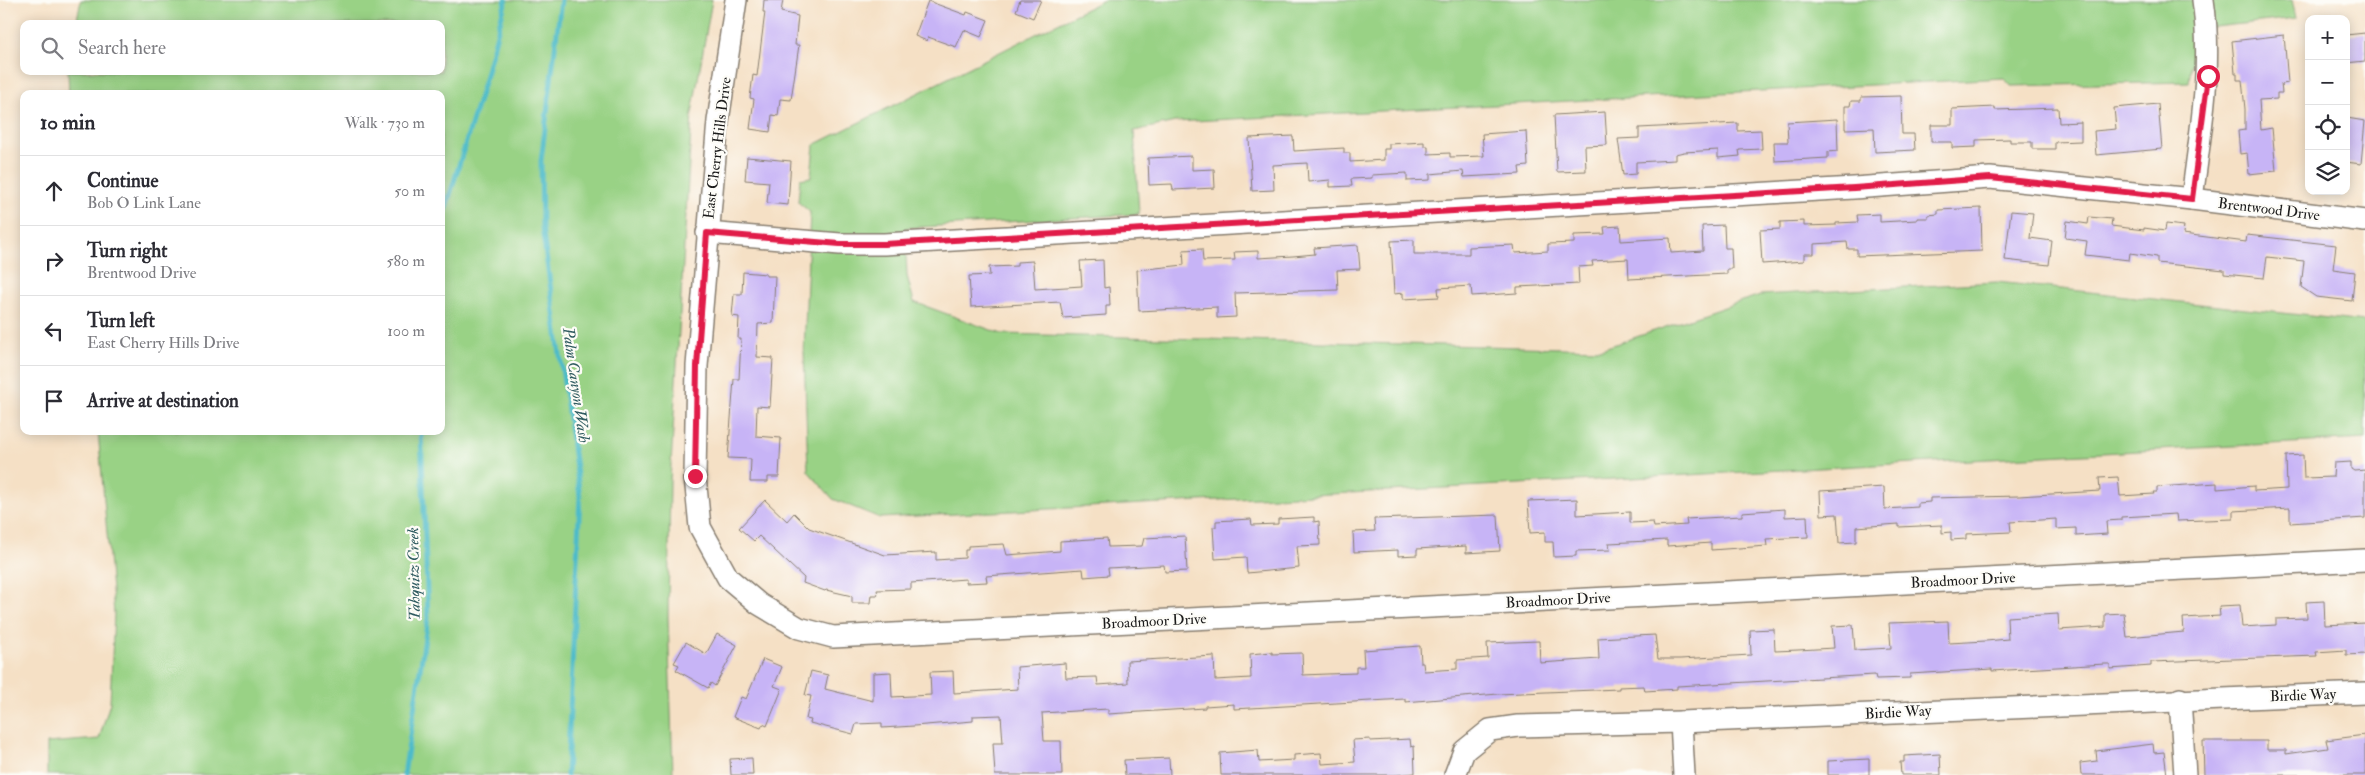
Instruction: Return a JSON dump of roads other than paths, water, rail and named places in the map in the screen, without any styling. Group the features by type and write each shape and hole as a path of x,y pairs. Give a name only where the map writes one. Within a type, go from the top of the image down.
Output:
{"street":[{"name":"East Cherry Hills Drive","path":"736,0 718,121 707,233 697,384 695,476 700,528 728,578 759,604"},
{"path":"2192,199 2208,76 2203,0"},
{"name":"Brentwood Drive","path":"707,233 840,244 884,244 1854,188 1990,178 2192,199 2365,221"},
{"name":"Broadmoor Drive","path":"759,604 799,628 833,637 2365,560"},
{"name":"Birdie Way","path":"1456,775 1464,751 1490,730 1518,726 1681,722 2180,699 2365,693"},
{"path":"2180,699 2185,775"},
{"path":"1681,722 1684,775"}],"waterway":[{"name":"Tahquitz Creek","path":"445,211 483,86 506,0"},
{"name":"Palm Canyon Wash","path":"561,0 541,161 542,227 580,496 567,775"},
{"name":"Tahquitz Creek","path":"404,775 428,618 421,435"}]}
